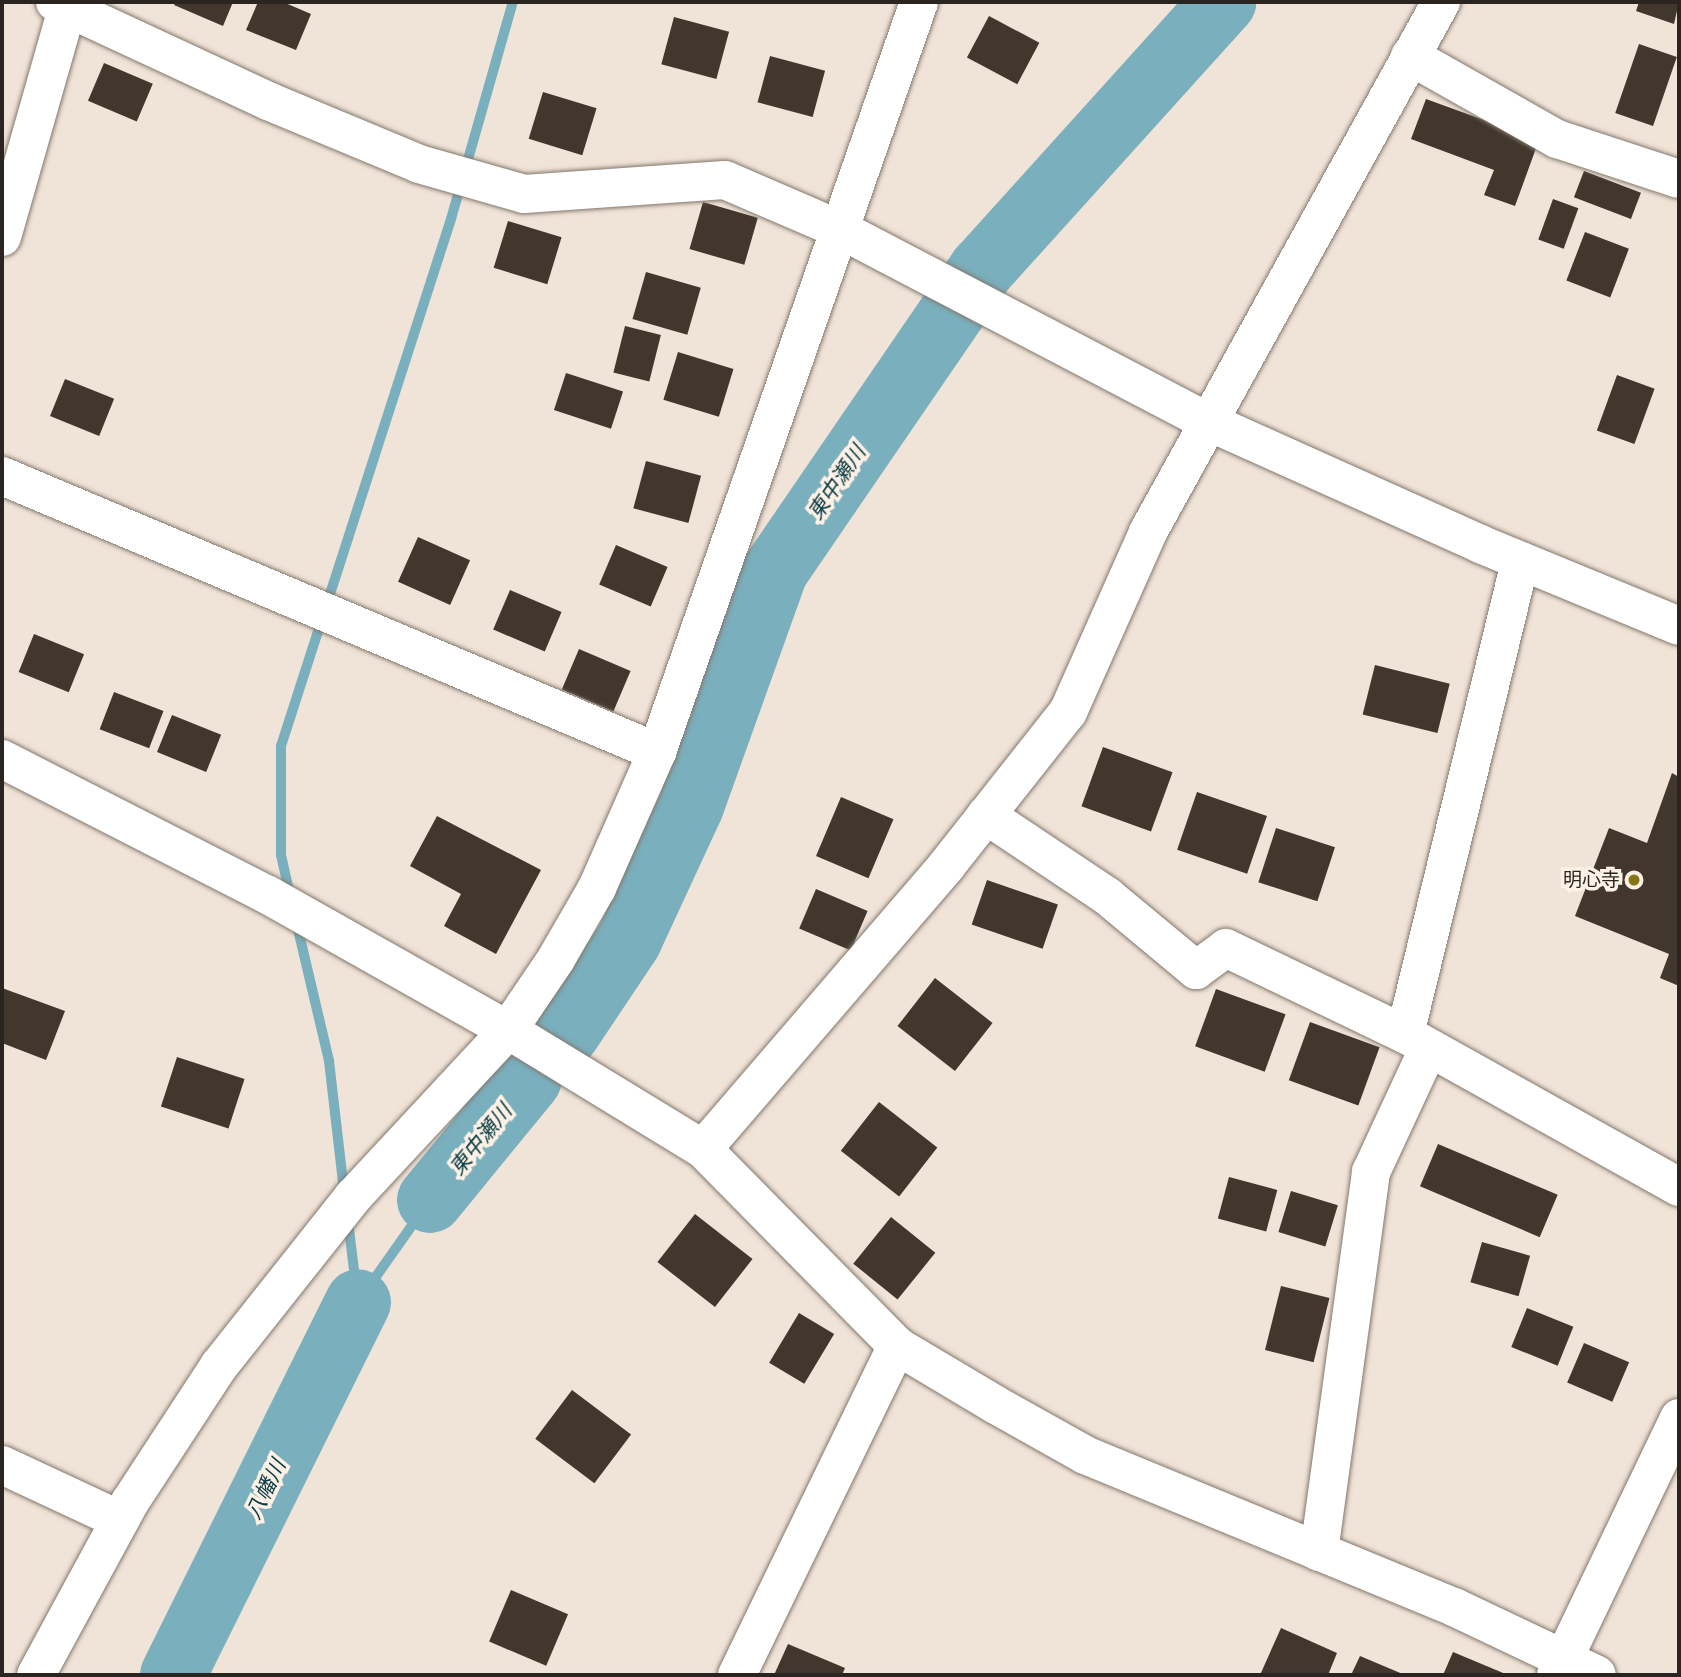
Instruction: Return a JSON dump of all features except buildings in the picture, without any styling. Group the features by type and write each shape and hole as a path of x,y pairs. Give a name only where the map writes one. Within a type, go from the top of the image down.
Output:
{"street":[{"path":"36,1675 120,1520 219,1366 354,1197 508,1030 556,959 597,888 657,752 919,2"},
{"path":"703,1149 986,815 1068,712 1148,532 1441,2"},
{"path":"2,237 64,4 268,101 440,170 524,194 725,180 841,230 1209,422 1520,561 1679,626"},
{"path":"1410,56 1557,139 1679,178"},
{"path":"2,476 657,752"},
{"path":"1320,1552 1371,1172 1416,1041 1520,561"},
{"path":"2,759 268,895 508,1030 703,1149 897,1346 1085,1455 1454,1607 1559,1668 1597,1675"},
{"path":"986,815 1107,897 1196,970 1226,948 1416,1041 1679,1187"},
{"path":"737,1675 897,1346"},
{"path":"1559,1668 1679,1418"},
{"path":"2,1465 120,1520"}],"waterway":[{"path":"290,895 281,855 281,746 451,219 513,2"},
{"name":"東中瀬川","path":"567,1033 629,940 691,806 775,571 982,269 1223,2"},
{"path":"296,921 329,1061 344,1191"},
{"name":"東中瀬川","path":"430,1200 529,1079"},
{"path":"348,1221 358,1302 430,1200"},
{"name":"八幡川","path":"173,1675 358,1302"}],"place":[{"name":"明心寺","path":"1634,880"}]}
